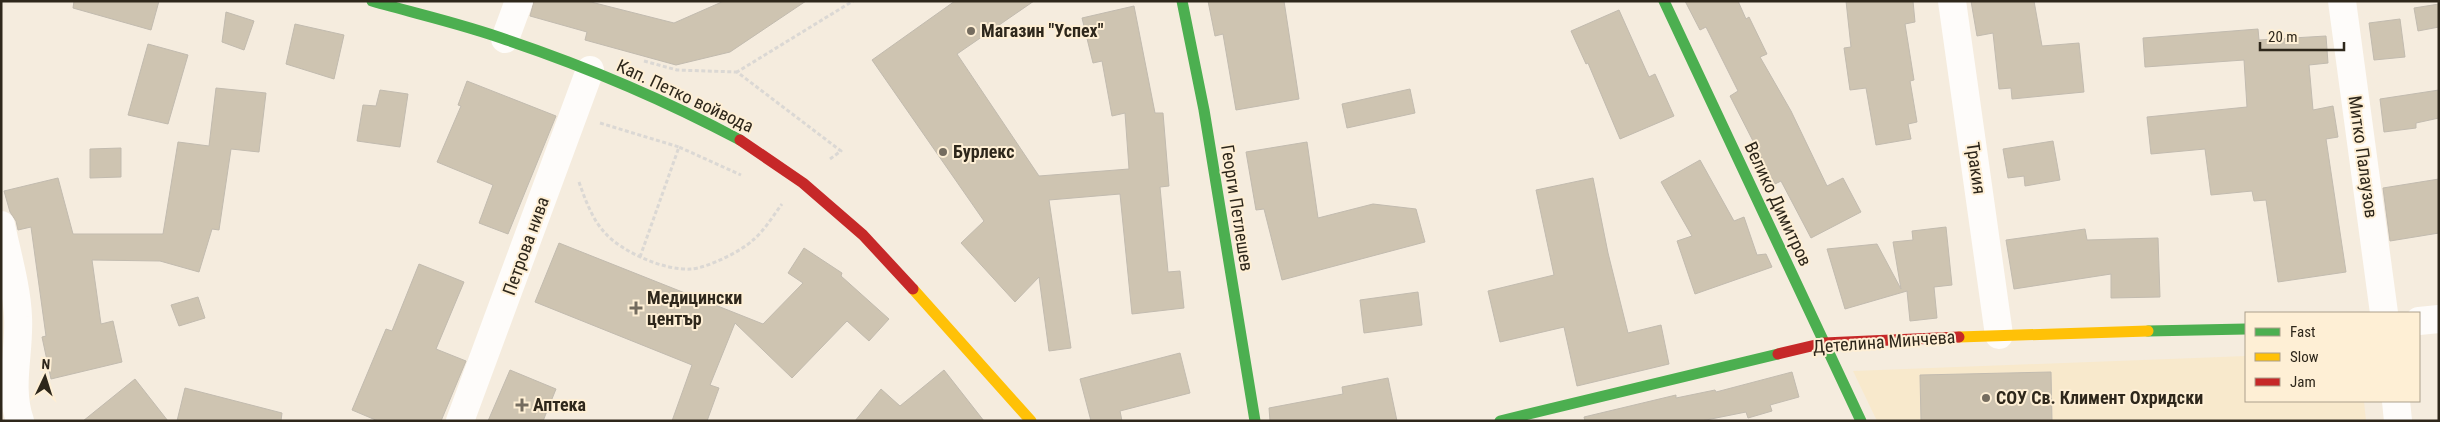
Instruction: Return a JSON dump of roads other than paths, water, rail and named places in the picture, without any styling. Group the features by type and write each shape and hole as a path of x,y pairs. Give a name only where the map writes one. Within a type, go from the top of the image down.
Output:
{"street":[{"name":"Кап. Петко войвода","path":"372,1 506,39 590,70 697,118 745,143 804,184 862,235 979,361 1031,421"},
{"path":"506,39 518,1"},
{"name":"Георги Петлешев","path":"1182,1 1204,110 1254,421"},
{"name":"Велико Димитров","path":"1664,1 1861,421"},
{"name":"Тракия","path":"1952,1 1999,335"},
{"name":"Митко Палаузов","path":"2342,1 2384,312"},
{"name":"Петрова нива","path":"460,421 590,70"},
{"path":"1,225 18,316 15,407 20,421"},
{"path":"2420,321 2439,319"},
{"name":"Детелина Минчева","path":"1500,421 1824,343 1999,335 2245,329"},
{"path":"2396,402 2398,421"}],"place":[{"name":"Магазин \"Успех\"","path":"971,31"},
{"name":"Бурлекс","path":"943,152"},
{"name":"Медицински център","path":"636,308"},
{"name":"СОУ Св. Климент Охридски","path":"1986,398"},
{"name":"Аптека","path":"522,405"}]}
